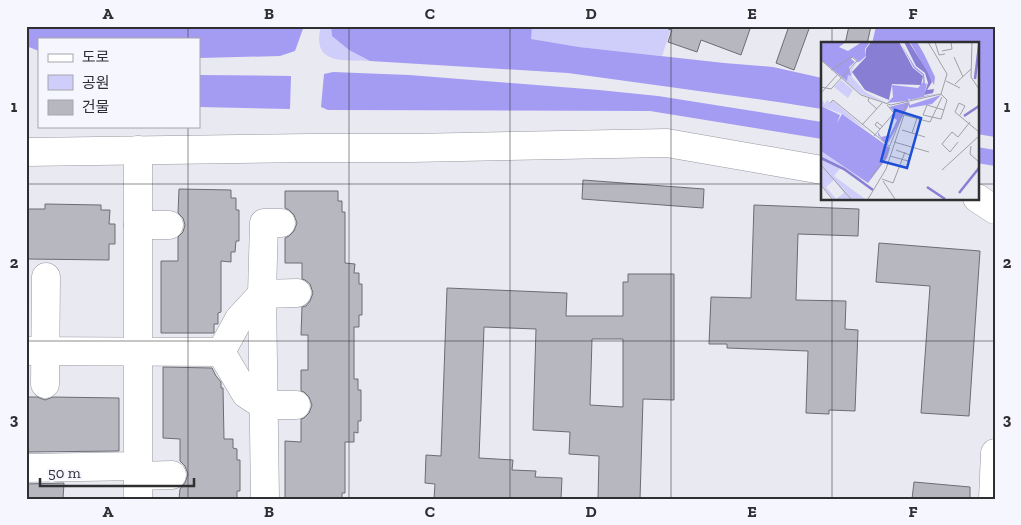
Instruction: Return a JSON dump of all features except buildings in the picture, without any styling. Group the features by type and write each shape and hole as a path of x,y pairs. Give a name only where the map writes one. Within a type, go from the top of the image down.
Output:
{"street":[{"path":"26,152 422,148 667,143 821,170"},
{"path":"138,150 138,225 146,296 138,351 138,480"},
{"path":"978,199 995,210"},
{"path":"269,482 264,405 262,294 264,223 281,223"},
{"path":"138,225 169,225"},
{"path":"45,384 36,351 46,277"},
{"path":"221,352 239,319 262,294 297,293"},
{"path":"36,351 221,352"},
{"path":"221,352 246,394 264,405 296,405"},
{"path":"993,499 995,453"},
{"path":"26,468 138,480 172,475"}],"green space":[{"path":"321,26 331,26 332,36 349,50 370,61 340,60 325,54 319,39"},
{"path":"532,26 672,26 662,56 579,47 530,39"}],"shaded area":[{"path":"26,26 304,26 295,51 280,56 200,58 200,38 38,38 38,51 26,46"},
{"path":"331,26 532,26 531,39 579,47 773,67 821,78 821,109 568,73 370,61 349,50 332,36"},
{"path":"876,26 995,26 995,137 978,134 978,42 872,42"},
{"path":"333,72 409,75 658,96 821,122 821,139 650,111 328,110 321,107 324,74"},
{"path":"200,75 291,76 290,109 200,107"},
{"path":"978,147 995,150 995,166 978,163"}]}
